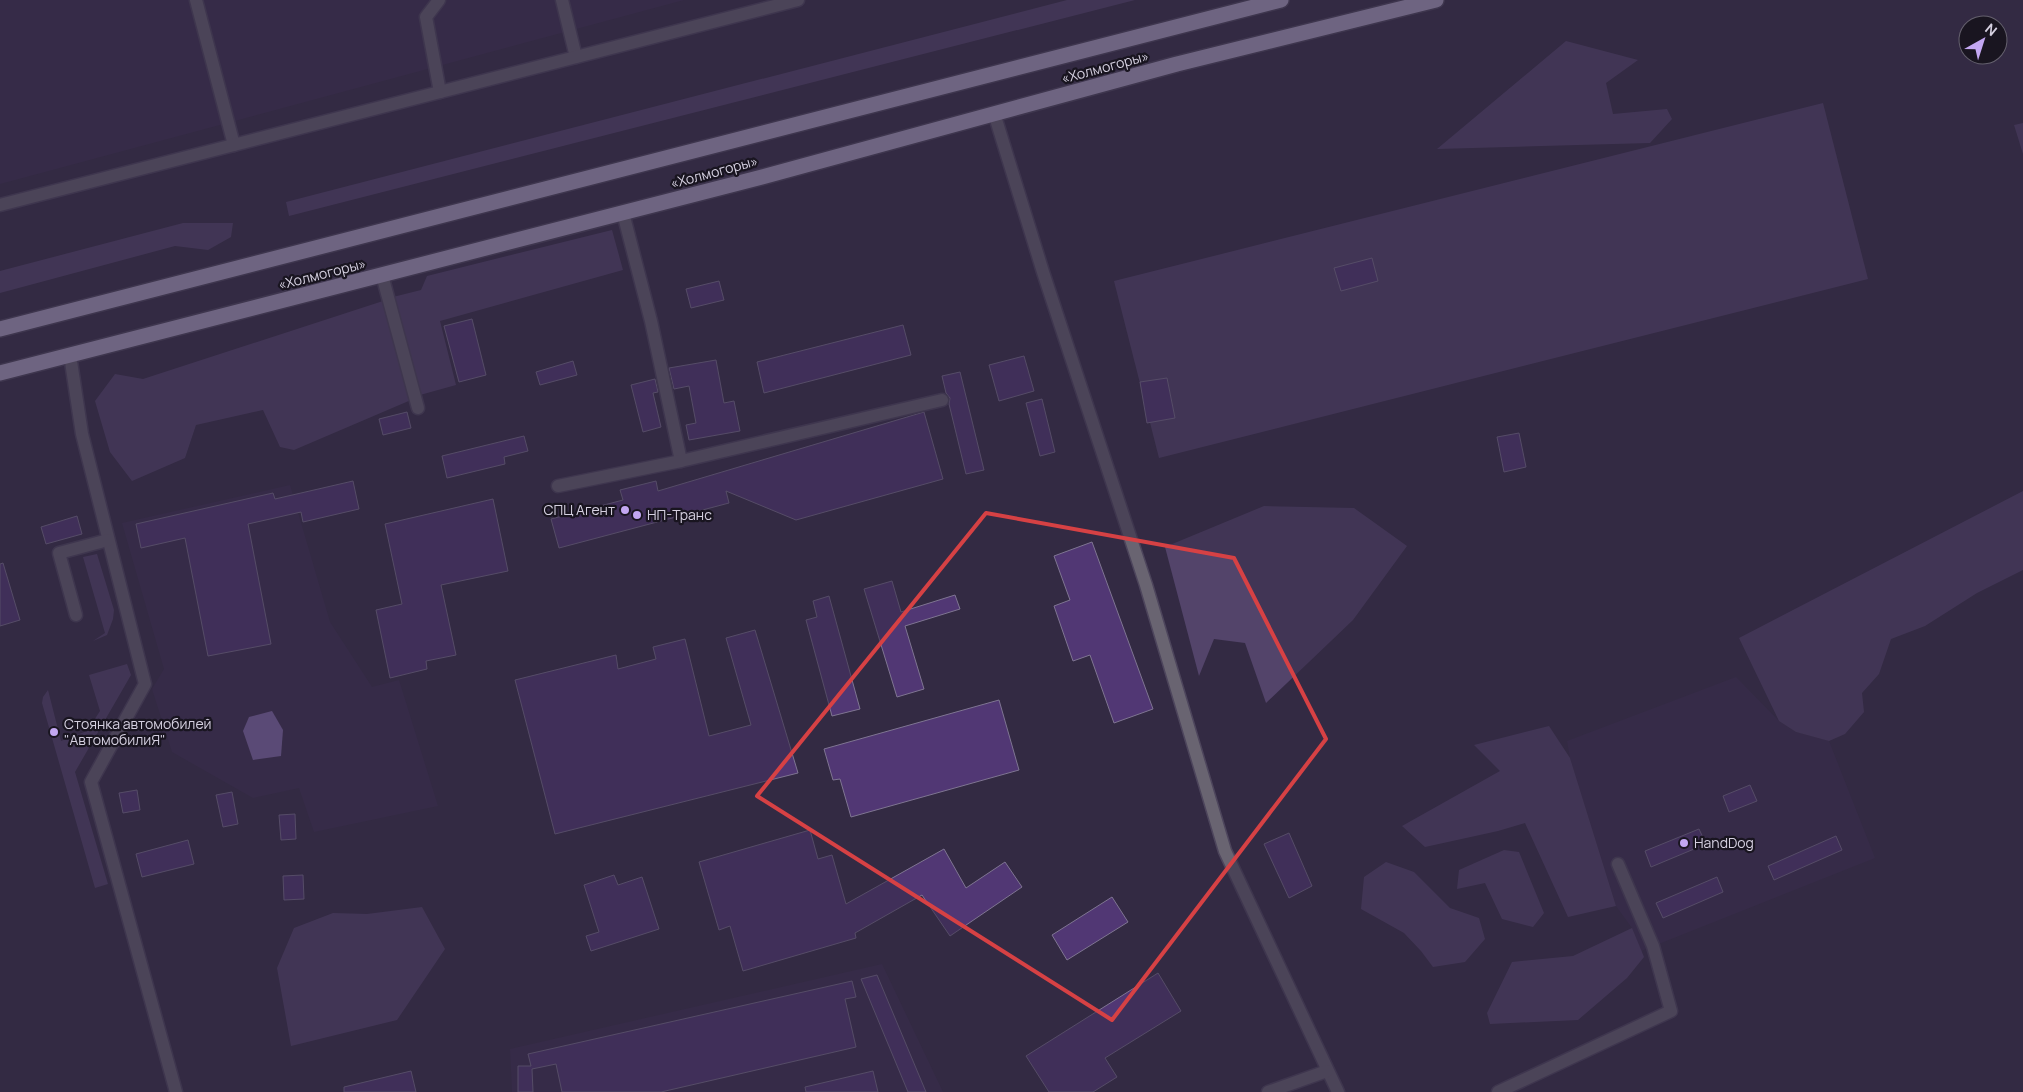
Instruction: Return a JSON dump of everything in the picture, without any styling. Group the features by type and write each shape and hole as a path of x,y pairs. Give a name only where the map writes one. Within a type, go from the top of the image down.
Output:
{"highway":[{"name":"«Холмогоры»","path":"0,329 1281,0"},
{"name":"«Холмогоры»","path":"0,373 623,213 1186,62 1436,0"}],"street":[{"path":"196,0 234,145"},
{"path":"438,0 426,17 440,92"},
{"path":"562,0 576,57"},
{"path":"0,205 798,0"},
{"path":"994,113 1043,272 1146,585 1225,851 1338,1092"},
{"path":"623,213 651,321 681,461"},
{"path":"382,275 418,408"},
{"path":"70,355 82,434 145,684 91,782 176,1092"},
{"path":"558,486 681,461 942,400"},
{"path":"76,614 59,553 108,540"},
{"path":"1498,1092 1671,1011 1653,946 1618,864"},
{"path":"1268,1092 1327,1071"}],"highlighted area":[{"path":"986,513 1234,558 1326,739 1112,1020 757,796"}],"shaded area":[{"path":"0,0 684,0 0,184"},
{"path":"1067,0 1135,0 289,216 286,202"},
{"path":"1566,41 1638,60 1606,83 1613,114 1667,109 1672,119 1650,143 1437,149"},
{"path":"1823,103 1868,279 1159,458 1114,281"},
{"path":"2023,123 2023,154 2014,125"},
{"path":"183,223 233,223 231,237 208,250 175,246 0,293 0,271"},
{"path":"612,230 623,270 440,321 456,385 420,395 393,297 421,290 427,276"},
{"path":"383,301 411,400 294,450 280,447 263,410 196,425 185,458 132,481 110,452 95,401 115,374 143,379"},
{"path":"290,485 330,622 372,687 399,680 438,806 314,832 299,788 253,798 172,752 152,689 164,669 122,523"},
{"path":"2023,491 2023,570 1977,593 1925,626 1891,639 1879,674 1862,693 1864,712 1845,734 1829,741 1796,732 1779,721 1739,638"},
{"path":"1264,506 1354,508 1407,546 1353,620 1266,703 1245,643 1214,639 1199,676 1165,547"},
{"path":"97,554 114,610 107,635 93,641 105,633 83,557"},
{"path":"127,664 131,675 75,772 108,884 95,888 42,703 43,697 48,690 61,741 87,731 100,711 89,675"},
{"path":"1736,677 1779,721 1796,732 1829,741 1875,858 1641,951 1632,928 1616,906 1570,758 1567,741"},
{"path":"272,711 283,730 281,756 253,760 243,731 249,717"},
{"path":"1549,726 1570,758 1616,906 1568,917 1525,823 1425,847 1402,826 1500,771 1474,745"},
{"path":"1504,850 1519,852 1544,913 1533,927 1502,919 1485,883 1457,889 1459,870"},
{"path":"1386,862 1414,872 1450,908 1479,918 1485,939 1465,962 1433,967 1404,933 1361,909 1364,877"},
{"path":"422,907 445,949 397,1020 291,1046 277,968 294,928 333,913 367,914"},
{"path":"1632,928 1644,957 1627,978 1578,1020 1490,1024 1487,1013 1512,962 1573,956"},
{"path":"882,964 943,1092 512,1092 510,1049"}],"building":[{"path":"1372,258 1378,281 1341,291 1334,268"},
{"path":"719,281 724,300 691,308 686,289"},
{"path":"472,319 486,375 459,382 444,326"},
{"path":"903,325 911,355 764,393 757,362"},
{"path":"1024,356 1034,391 999,401 989,365"},
{"path":"716,360 724,403 734,401 740,431 689,440 686,425 696,423 689,386 674,389 669,368"},
{"path":"573,361 577,375 540,385 536,372"},
{"path":"960,372 984,470 966,474 949,404 950,398 946,393 942,376"},
{"path":"1167,378 1175,418 1147,423 1140,382"},
{"path":"655,379 658,392 653,393 661,427 643,432 631,385"},
{"path":"1042,399 1055,452 1040,456 1026,403"},
{"path":"407,412 411,428 383,435 379,419"},
{"path":"924,412 943,479 796,520 726,491 729,503 559,548 551,519 623,500 620,490 656,481 658,491"},
{"path":"1519,433 1526,467 1504,472 1497,437"},
{"path":"524,436 528,451 504,457 505,464 447,478 442,456"},
{"path":"353,481 359,509 303,522 301,512 248,524 271,644 208,656 185,538 141,548 136,524 273,493 275,499"},
{"path":"493,499 508,571 441,585 456,655 426,661 427,669 390,678 376,610 402,604 385,524"},
{"path":"77,516 82,534 46,544 41,527"},
{"path":"1092,542 1153,709 1114,723 1090,655 1073,661 1054,606 1070,600 1054,556"},
{"path":"3,563 20,620 0,626 0,564"},
{"path":"892,581 901,612 955,595 960,609 905,626 924,689 897,697 864,589"},
{"path":"829,596 860,709 832,716 806,620 817,617 813,601"},
{"path":"755,630 798,773 555,834 515,680 616,655 618,669 656,659 653,647 685,639 709,736 751,725 726,638"},
{"path":"999,700 1019,770 851,817 840,779 833,780 824,749"},
{"path":"1750,785 1757,801 1729,812 1723,796"},
{"path":"137,790 140,810 123,813 119,793"},
{"path":"232,792 238,824 223,827 216,795"},
{"path":"295,814 296,839 281,840 279,815"},
{"path":"1699,829 1706,844 1651,867 1645,851"},
{"path":"810,830 818,859 832,855 846,904 944,849 966,888 1005,862 1022,887 950,936 922,895 855,933 856,938 743,971 730,926 719,930 699,862"},
{"path":"1289,833 1312,886 1289,898 1264,844"},
{"path":"1836,836 1842,850 1774,880 1768,866"},
{"path":"188,840 194,864 142,877 136,854"},
{"path":"303,875 304,899 284,900 283,876"},
{"path":"614,875 618,885 642,877 659,929 591,951 586,936 599,932 584,885"},
{"path":"1717,877 1723,892 1663,918 1656,903"},
{"path":"1112,897 1128,922 1067,960 1052,935"},
{"path":"1158,973 1181,1011 1105,1058 1117,1077 1093,1092 1049,1092 1026,1056"},
{"path":"877,975 926,1092 908,1092 861,979"},
{"path":"852,981 856,997 845,999 856,1047 661,1092 562,1092 556,1064 532,1069 533,1092 518,1092 518,1066 531,1066 528,1054"},
{"path":"411,1071 416,1092 344,1092 344,1087"},
{"path":"873,1071 878,1092 806,1092 805,1087"}],"place":[{"name":"СПЦ Агент","path":"625,510"},
{"name":"НП-Транс","path":"637,515"},
{"name":"Стоянка автомобилей \"АвтомобилиЯ\"","path":"54,732"},
{"name":"HandDog","path":"1684,843"}]}
